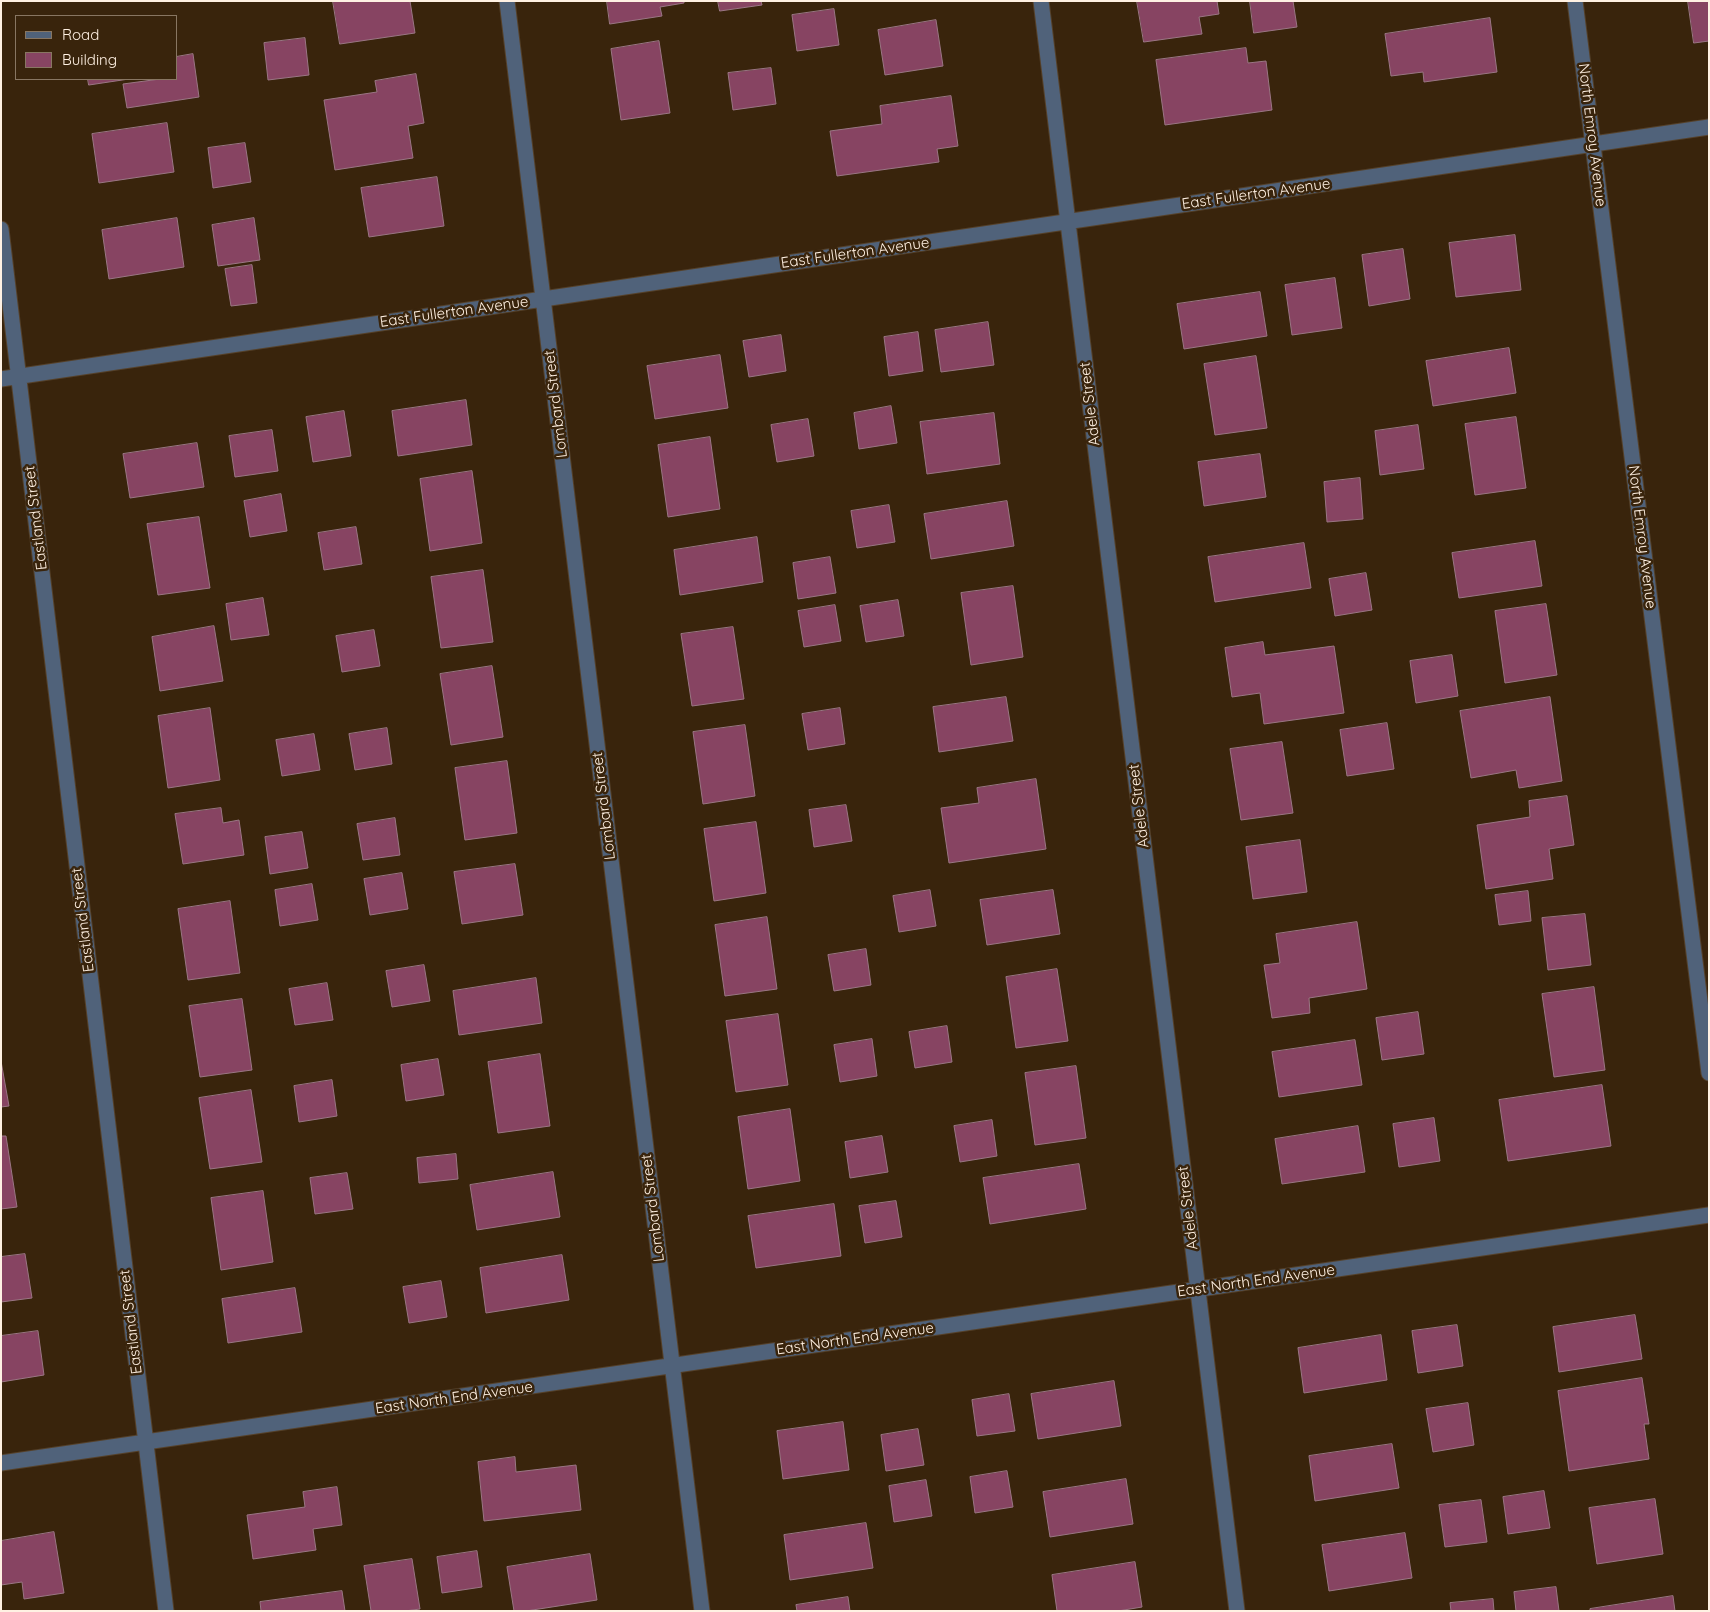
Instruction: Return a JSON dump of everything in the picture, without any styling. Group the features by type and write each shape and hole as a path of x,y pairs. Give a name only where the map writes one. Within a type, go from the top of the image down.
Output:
{"street":[{"name":"Lombard Street","path":"507,1 702,1611"},
{"name":"Adele Street","path":"1041,1 1237,1611"},
{"name":"North Emroy Avenue","path":"1575,1 1709,1073"},
{"name":"East Fullerton Avenue","path":"1,379 1709,127"},
{"name":"Eastland Street","path":"1,230 166,1611"},
{"name":"East North End Avenue","path":"1,1463 1709,1215"}],"building":[{"path":"333,1 410,1 415,33 340,44"},
{"path":"607,1 684,1 684,3 660,7 662,16 610,24"},
{"path":"718,1 761,1 762,5 720,11"},
{"path":"1137,1 1217,1 1219,14 1199,17 1202,34 1144,42"},
{"path":"1250,1 1293,1 1297,27 1254,33"},
{"path":"1688,1 1709,1 1709,41 1694,43"},
{"path":"834,9 839,45 797,51 792,15"},
{"path":"1490,18 1497,72 1424,82 1423,72 1391,76 1385,34"},
{"path":"936,20 943,66 885,75 878,30"},
{"path":"305,38 309,75 268,80 264,43"},
{"path":"659,41 670,113 621,120 611,49"},
{"path":"1246,48 1248,63 1266,61 1272,110 1165,125 1156,60"},
{"path":"193,54 199,97 127,108 123,84 153,80 178,80 178,57"},
{"path":"771,68 776,104 733,110 728,73"},
{"path":"416,74 424,123 408,126 413,158 335,170 324,100 377,92 375,81"},
{"path":"88,80 122,80 89,85"},
{"path":"951,96 958,146 937,149 939,162 837,176 830,131 882,124 880,106"},
{"path":"167,123 174,172 99,183 92,134"},
{"path":"245,143 251,182 213,188 208,148"},
{"path":"437,177 444,226 369,237 361,188"},
{"path":"177,218 184,267 109,279 102,230"},
{"path":"254,218 260,260 218,266 212,225"},
{"path":"1515,235 1521,290 1456,297 1449,243"},
{"path":"1403,249 1410,299 1369,306 1362,255"},
{"path":"252,265 257,303 231,306 225,269"},
{"path":"1335,278 1342,328 1292,335 1285,285"},
{"path":"1260,292 1267,336 1184,349 1177,304"},
{"path":"988,322 994,365 941,372 935,330"},
{"path":"918,332 923,371 889,376 884,337"},
{"path":"781,335 786,371 749,377 743,341"},
{"path":"1509,348 1516,393 1433,406 1426,361"},
{"path":"720,355 728,408 655,419 647,366"},
{"path":"1256,356 1267,428 1215,435 1204,364"},
{"path":"466,400 472,445 398,456 392,411"},
{"path":"891,406 897,443 859,449 854,413"},
{"path":"344,411 351,456 313,462 306,417"},
{"path":"994,413 1000,464 927,474 920,422"},
{"path":"1516,417 1526,488 1475,495 1465,424"},
{"path":"808,419 814,456 777,462 771,425"},
{"path":"1418,425 1424,469 1380,475 1375,431"},
{"path":"272,430 278,471 235,477 229,436"},
{"path":"710,437 720,509 668,517 658,445"},
{"path":"197,443 204,487 130,498 123,454"},
{"path":"1260,454 1266,497 1204,506 1198,462"},
{"path":"472,471 482,543 430,551 420,479"},
{"path":"1360,478 1363,519 1327,522 1324,482"},
{"path":"281,494 287,531 250,537 244,501"},
{"path":"1007,501 1014,546 931,559 924,514"},
{"path":"889,505 895,542 857,548 851,511"},
{"path":"199,517 210,588 158,595 147,524"},
{"path":"356,527 362,564 324,570 318,533"},
{"path":"757,537 763,582 680,595 674,550"},
{"path":"1535,541 1542,586 1459,598 1452,553"},
{"path":"1304,543 1311,588 1215,602 1208,557"},
{"path":"830,557 836,593 798,599 793,563"},
{"path":"483,570 493,642 441,648 431,577"},
{"path":"1366,573 1372,610 1335,616 1329,579"},
{"path":"1013,586 1023,657 971,665 961,593"},
{"path":"263,598 269,635 231,640 226,604"},
{"path":"898,600 904,636 866,642 860,606"},
{"path":"1546,604 1557,675 1505,683 1495,611"},
{"path":"835,605 841,641 804,647 798,611"},
{"path":"214,626 223,681 160,691 152,637"},
{"path":"733,627 744,699 692,706 681,634"},
{"path":"374,630 380,666 342,672 336,636"},
{"path":"1263,642 1265,655 1334,646 1344,713 1264,724 1260,693 1232,697 1225,648"},
{"path":"1452,655 1458,696 1416,703 1410,661"},
{"path":"492,666 503,737 451,745 440,674"},
{"path":"1006,697 1013,741 939,752 933,707"},
{"path":"1550,697 1562,781 1519,788 1516,770 1471,778 1460,711"},
{"path":"210,708 220,780 168,788 158,716"},
{"path":"840,708 845,744 808,750 802,714"},
{"path":"1387,723 1394,769 1347,776 1340,730"},
{"path":"745,725 755,796 703,804 693,732"},
{"path":"387,728 392,764 355,770 349,734"},
{"path":"314,734 320,770 282,776 276,740"},
{"path":"1282,742 1293,813 1241,820 1230,749"},
{"path":"507,761 517,833 465,840 455,768"},
{"path":"1036,779 1046,849 949,863 941,808 979,803 977,788"},
{"path":"1567,796 1574,845 1549,849 1553,879 1486,889 1477,825 1530,817 1529,801"},
{"path":"846,805 852,841 814,847 809,810"},
{"path":"221,808 223,823 239,820 244,855 183,864 175,814"},
{"path":"395,818 400,855 363,860 357,824"},
{"path":"756,822 766,893 714,901 704,829"},
{"path":"302,832 308,868 270,874 265,837"},
{"path":"1300,840 1307,892 1253,899 1246,847"},
{"path":"515,864 523,915 462,924 454,872"},
{"path":"402,873 408,909 370,915 364,879"},
{"path":"312,884 318,920 280,926 275,890"},
{"path":"930,890 936,926 899,932 893,896"},
{"path":"1053,890 1060,934 987,945 980,900"},
{"path":"1528,891 1531,921 1499,925 1495,895"},
{"path":"230,901 240,973 188,980 178,909"},
{"path":"1585,914 1591,965 1548,970 1542,918"},
{"path":"767,917 777,989 725,996 715,925"},
{"path":"1357,922 1367,989 1309,998 1310,1013 1272,1018 1264,965 1280,963 1276,934"},
{"path":"866,949 871,985 834,991 828,955"},
{"path":"424,965 430,1001 392,1007 386,971"},
{"path":"1057,969 1068,1041 1016,1048 1006,977"},
{"path":"536,978 542,1023 459,1035 453,991"},
{"path":"327,983 333,1020 295,1025 289,989"},
{"path":"1594,987 1605,1070 1554,1077 1542,994"},
{"path":"242,999 252,1070 200,1077 189,1006"},
{"path":"1418,1012 1424,1054 1382,1060 1376,1018"},
{"path":"778,1014 788,1085 736,1092 726,1021"},
{"path":"947,1026 952,1062 915,1068 909,1032"},
{"path":"872,1039 877,1076 840,1082 834,1045"},
{"path":"1355,1040 1362,1085 1279,1097 1272,1052"},
{"path":"540,1054 550,1126 498,1133 488,1062"},
{"path":"438,1059 444,1095 406,1101 401,1065"},
{"path":"1,1061 9,1106 1,1107"},
{"path":"1076,1066 1086,1138 1035,1145 1025,1073"},
{"path":"332,1080 337,1116 299,1122 294,1086"},
{"path":"1602,1085 1611,1146 1508,1161 1499,1100"},
{"path":"251,1090 262,1162 210,1169 199,1098"},
{"path":"790,1109 800,1181 748,1189 738,1117"},
{"path":"1434,1118 1440,1161 1399,1167 1393,1124"},
{"path":"992,1120 997,1156 960,1162 954,1126"},
{"path":"1358,1126 1365,1172 1282,1184 1275,1139"},
{"path":"1,1136 6,1136 17,1207 1,1209"},
{"path":"882,1136 888,1172 850,1178 845,1142"},
{"path":"456,1154 458,1179 419,1183 417,1158"},
{"path":"1079,1164 1086,1209 990,1224 983,1178"},
{"path":"553,1172 560,1217 477,1230 470,1185"},
{"path":"347,1173 353,1209 315,1214 310,1178"},
{"path":"263,1191 273,1262 221,1270 211,1198"},
{"path":"896,1201 902,1237 865,1243 859,1206"},
{"path":"834,1204 841,1256 756,1268 748,1216"},
{"path":"25,1254 32,1298 1,1302 1,1257"},
{"path":"562,1255 569,1300 486,1313 480,1268"},
{"path":"441,1281 447,1317 409,1323 403,1287"},
{"path":"295,1288 302,1332 228,1343 222,1299"},
{"path":"1635,1315 1642,1359 1559,1372 1553,1327"},
{"path":"1457,1325 1463,1366 1418,1373 1412,1331"},
{"path":"38,1331 44,1375 1,1382 1,1336"},
{"path":"1381,1335 1387,1380 1304,1393 1298,1348"},
{"path":"1642,1378 1649,1424 1644,1424 1649,1459 1569,1471 1558,1391"},
{"path":"1114,1381 1121,1426 1038,1439 1031,1394"},
{"path":"1009,1394 1015,1431 977,1436 972,1400"},
{"path":"1468,1403 1474,1445 1433,1452 1426,1409"},
{"path":"843,1422 849,1470 783,1479 777,1431"},
{"path":"918,1429 924,1465 886,1471 881,1435"},
{"path":"1392,1444 1399,1488 1315,1501 1309,1456"},
{"path":"515,1457 516,1472 576,1465 581,1510 484,1521 478,1462"},
{"path":"1007,1471 1013,1507 975,1513 970,1477"},
{"path":"1126,1479 1133,1524 1050,1537 1043,1492"},
{"path":"926,1480 932,1516 894,1522 889,1486"},
{"path":"337,1487 342,1525 313,1529 316,1550 253,1559 247,1515 305,1507 303,1492"},
{"path":"1544,1491 1550,1528 1508,1534 1503,1497"},
{"path":"1655,1499 1663,1554 1597,1564 1589,1508"},
{"path":"1481,1500 1487,1542 1445,1547 1439,1505"},
{"path":"866,1523 873,1568 790,1580 784,1535"},
{"path":"54,1532 64,1593 24,1599 22,1582 1,1585 1,1541"},
{"path":"1405,1533 1412,1578 1329,1591 1322,1545"},
{"path":"477,1551 482,1587 442,1593 437,1557"},
{"path":"590,1554 597,1600 526,1611 514,1611 507,1567"},
{"path":"412,1559 420,1609 371,1611 364,1566"},
{"path":"1135,1562 1142,1607 1118,1611 1057,1611 1052,1575"},
{"path":"1556,1587 1559,1611 1516,1611 1514,1592"},
{"path":"342,1591 345,1611 261,1611 260,1602"},
{"path":"1673,1596 1675,1611 1590,1611 1590,1609"},
{"path":"848,1597 850,1611 797,1611 796,1605"},
{"path":"1493,1599 1494,1611 1451,1611 1450,1603"}]}
